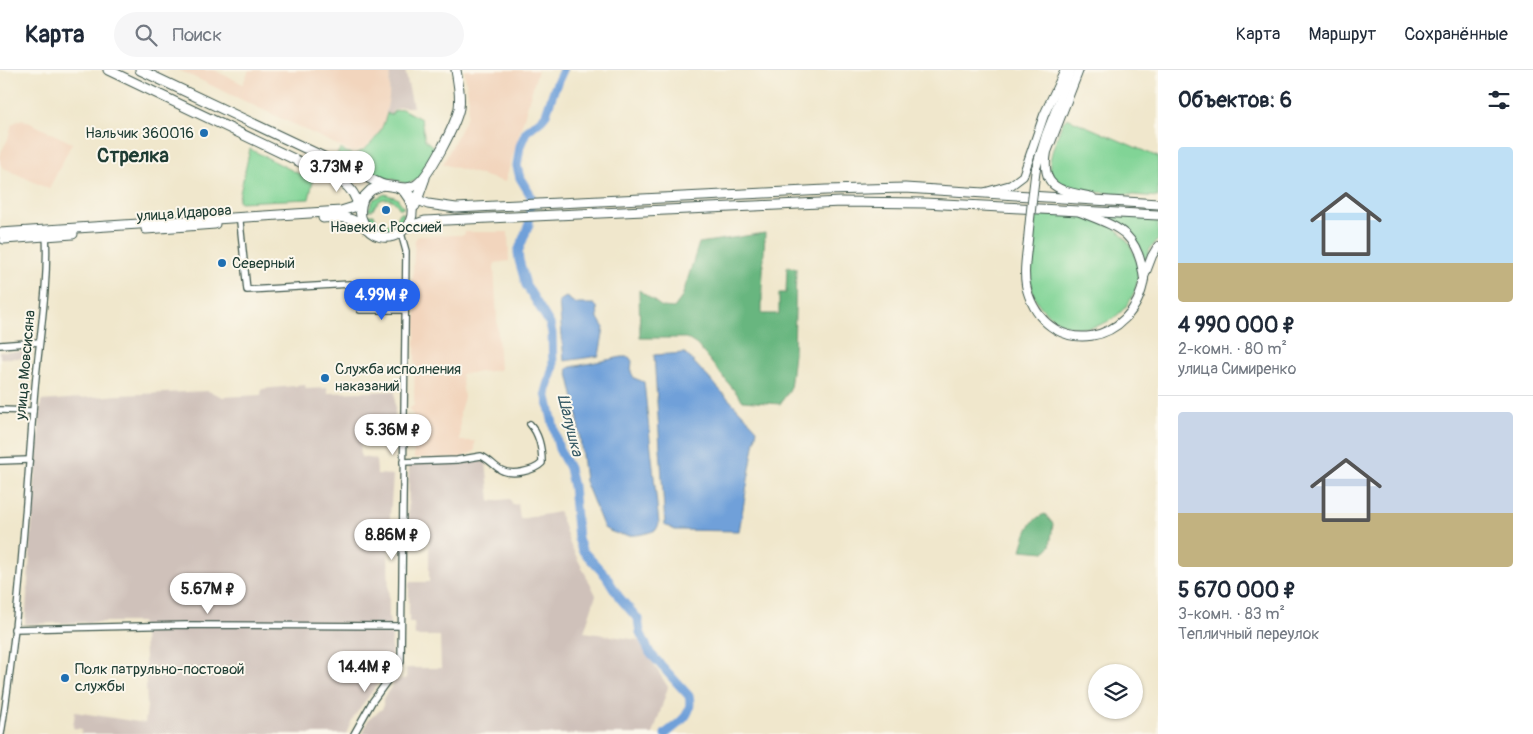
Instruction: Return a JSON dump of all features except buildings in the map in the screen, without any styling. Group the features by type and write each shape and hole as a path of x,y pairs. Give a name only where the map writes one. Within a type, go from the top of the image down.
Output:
{"main road":[{"path":"108,70 334,178 349,188 367,229 373,234 387,238 407,226 425,221 841,202 924,203 1158,215"},
{"path":"140,70 156,73 383,185 400,189 418,200 434,206 450,208 495,207 905,188 1158,204"},
{"path":"407,226 426,176 450,132 459,110 459,89 456,70"},
{"path":"400,189 410,188 426,176"},
{"path":"359,208 371,190 383,185"},
{"path":"400,189 410,200 412,206 407,226"},
{"name":"улица Идарова","path":"0,239 104,227 342,211 354,207 359,208"},
{"name":"улица Идарова","path":"0,233 46,233 341,217 357,221 367,229"}],"street":[{"path":"985,192 1011,185 1023,176 1044,115 1065,70"},
{"path":"1072,70 1046,134 1036,168 1025,280 1031,301 1043,318 1060,331 1073,336 1100,335 1117,326 1130,314 1140,297 1152,256 1158,246"},
{"path":"1079,70 1048,152 1046,161 1047,173 1051,182 1058,189 1109,201"},
{"path":"1074,210 1106,222 1126,235 1137,251 1142,264 1144,279"},
{"path":"240,222 247,290 350,284 354,288 360,310 405,310"},
{"path":"354,734 372,702 400,663 407,226"},
{"name":"улица Мовсисяна","path":"1,734 8,692 44,299 46,233"},
{"path":"0,345 39,342"},
{"path":"0,410 33,411"},
{"path":"404,462 457,460 481,456 504,471 523,471 542,463 535,429 530,424"},
{"path":"0,461 29,460"},
{"path":"14,629 186,626 401,626"}],"shaded area":[{"path":"179,70 214,70 243,84 249,70 390,70 389,97 384,122 378,134 365,148 352,152"},
{"path":"390,70 405,70 413,107 401,107 393,110 391,114 386,113 389,97"},
{"path":"464,70 538,70 505,182 443,164 467,116 469,100"},
{"path":"22,119 72,143 49,189 4,168 0,164 0,154 8,139 12,124"},
{"path":"465,232 508,232 509,261 495,263 494,267 500,370 461,374 464,397 460,411 460,441 475,441 475,451 461,458 414,458 413,415 409,409 414,405 416,288 412,287 415,240 418,236 464,235"},
{"path":"0,352 30,352 29,358 0,358"},
{"path":"305,385 306,389 327,388 328,393 395,391 395,439 379,440 360,436 361,457 376,459 377,474 393,475 388,545 389,618 392,636 391,665 353,718 346,734 81,734 82,729 73,728 75,712 145,723 147,707 144,633 141,622 25,624 41,401 208,391 223,397 261,395 262,389"},
{"path":"486,461 490,501 510,499 513,505 518,504 520,519 559,512 571,546 596,595 584,632 638,640 668,687 653,734 363,734 368,720 383,708 383,699 395,681 406,678 406,668 441,668 440,636 415,636 414,622 409,622 409,582 429,582 429,541 408,540 409,463"}],"green space":[{"path":"402,109 421,119 425,140 435,148 418,180 406,184 392,179 377,178 335,158 340,149 353,155 366,148 379,133 387,113 391,115 394,111"},
{"path":"1067,118 1158,157 1158,197 1071,190 1059,186 1053,180 1050,173 1051,156 1062,123"},
{"path":"250,149 313,181 309,199 238,202"},
{"path":"385,194 397,198 404,208 399,208 393,201 386,199 378,202 373,210 368,210 374,199"},
{"path":"399,213 404,213 400,222 397,226 389,229 375,226 368,215 374,215 378,222 387,225 395,221"},
{"path":"1036,214 1073,214 1081,216 1111,226 1124,236 1131,247 1137,265 1137,282 1132,298 1121,311 1108,321 1092,327 1074,327 1057,321 1042,308 1033,294 1030,272"},
{"path":"1099,214 1158,218 1158,240 1150,249 1145,261 1129,231 1117,222"},
{"path":"765,233 762,314 779,314 779,293 786,293 787,267 796,268 794,354 790,389 780,404 743,401 697,345 686,338 640,338 639,290 662,307 674,308 682,297 699,243"},
{"path":"1045,514 1053,524 1050,546 1045,552 1021,550 1031,524"}],"water":[{"path":"566,297 576,304 594,304 597,307 598,318 604,328 599,356 564,361 559,301"},
{"path":"685,353 757,429 739,531 675,530 665,525 654,355"},
{"path":"629,357 632,361 631,372 634,378 644,382 659,524 656,530 636,535 616,534 604,528 585,481 577,412 567,369"}],"waterway":[{"name":"Шалушка","path":"563,70 546,114 526,132 520,146 517,166 520,178 531,196 529,224 518,252 519,260 526,285 550,324 552,333 553,367 546,393 559,449 569,468 573,486 578,538 582,550 606,576 619,597 638,619 640,632 650,653 689,696 690,703 687,714 665,734"}],"place":[{"name":"Нальчик 360016","path":"204,133"},
{"name":"Навеки с Россией","path":"386,210"},
{"name":"Северный","path":"222,263"},
{"name":"Служба исполнения наказаний","path":"325,378"},
{"name":"Полк патрульно-постовой службы","path":"65,678"}],"district":[{"name":"Стрелка","path":"133,155"}]}
